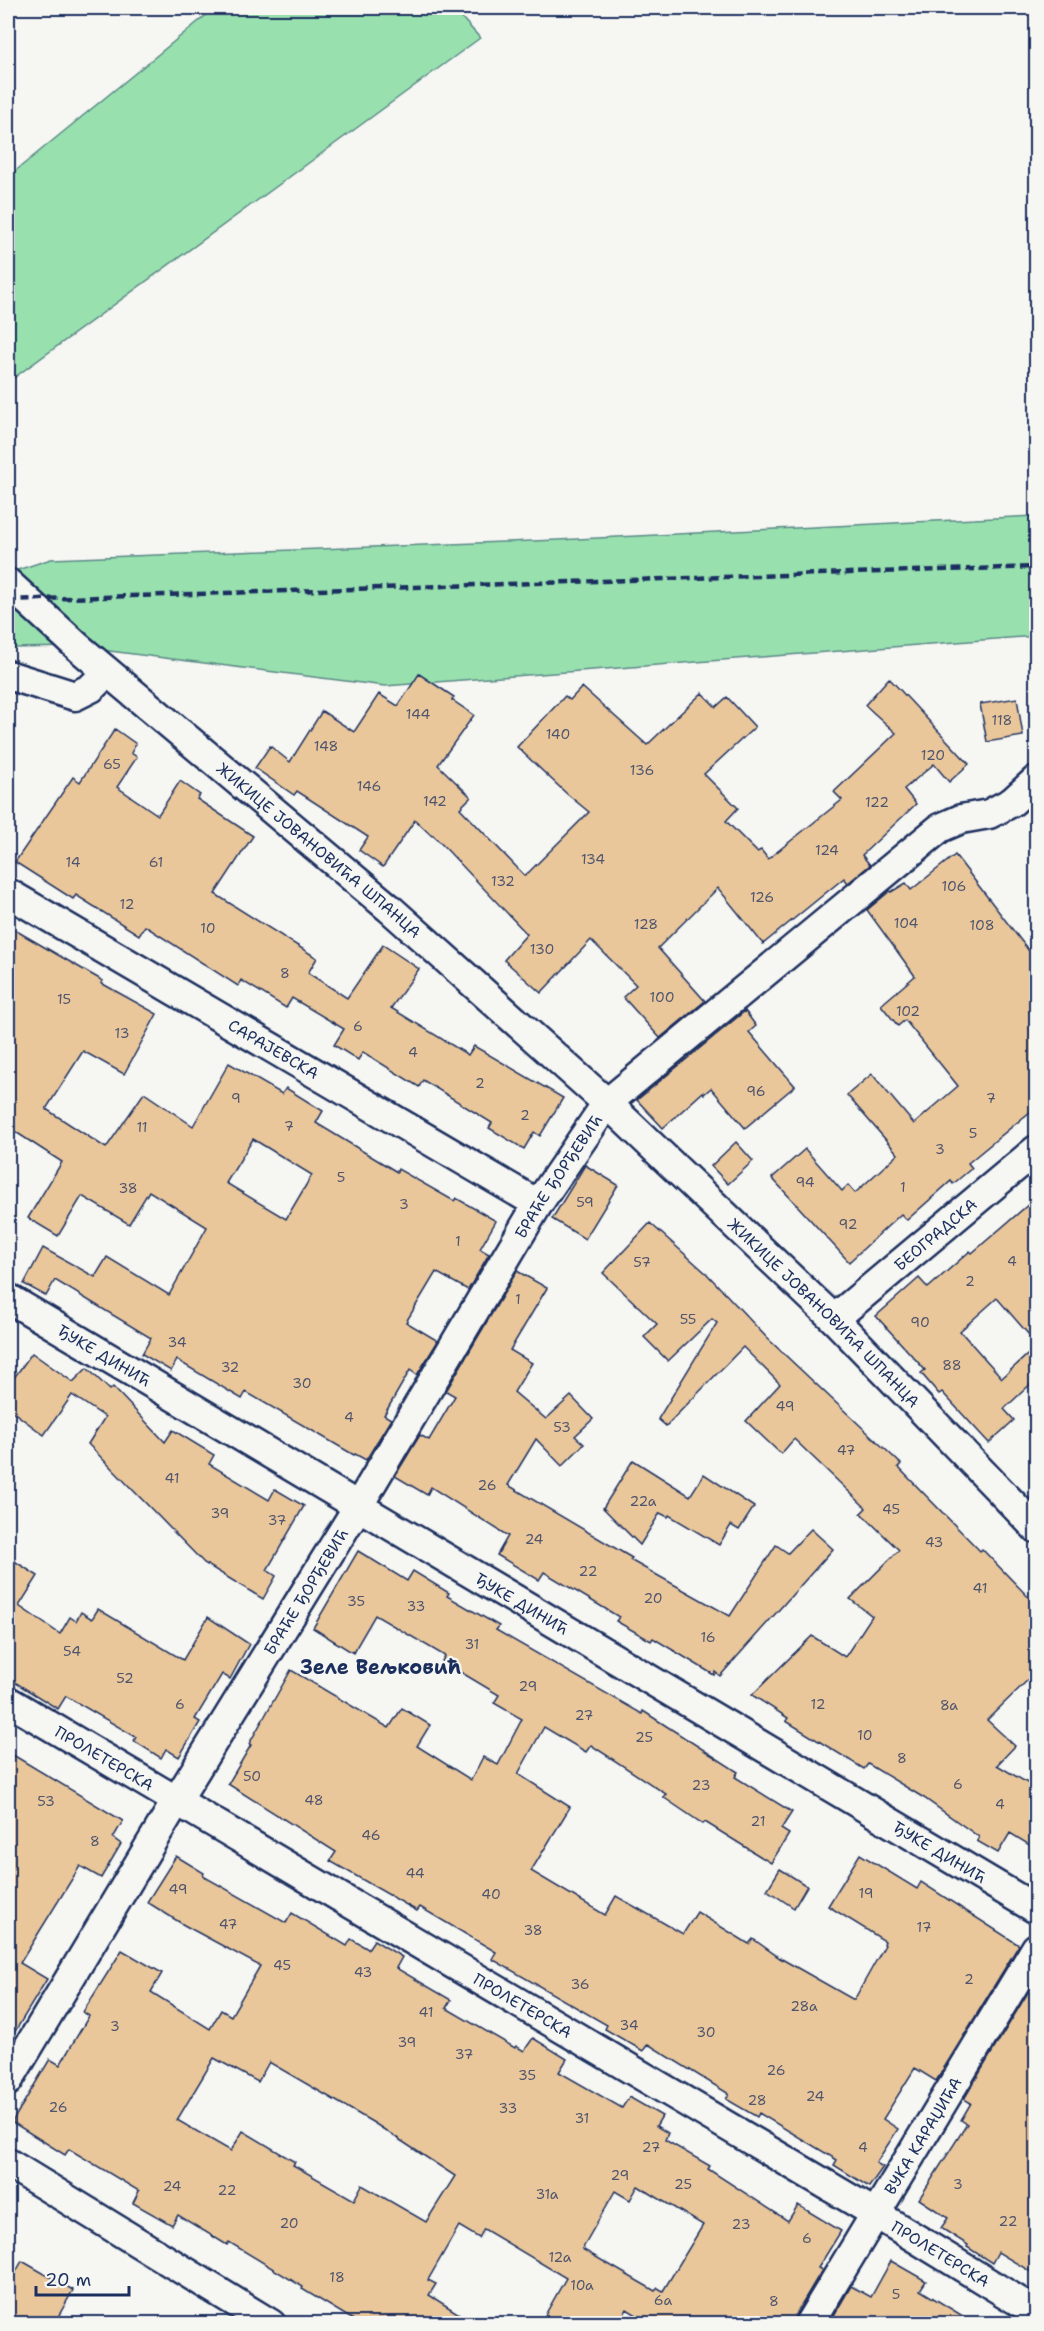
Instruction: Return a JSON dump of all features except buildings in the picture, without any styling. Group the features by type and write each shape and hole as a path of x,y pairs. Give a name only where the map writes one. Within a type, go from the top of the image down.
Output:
{"street":[{"name":"ЖИКИЦЕ ЈОВАНОВИЋА ШПАНЦА","path":"17,592 107,672 389,908 607,1103 834,1319 1036,1528"},
{"path":"8,675 75,696 91,688 107,672"},
{"path":"607,1103 940,828 961,819 989,814 1012,802 1036,780"},
{"name":"САРАЈЕВСКА","path":"8,893 538,1204"},
{"name":"БРАЋЕ ЂОРЂЕВИЋ","path":"8,2082 177,1800 359,1505 538,1204 607,1103"},
{"name":"БЕОГРАДСКА","path":"834,1319 1036,1150"},
{"name":"ЂУКЕ ДИНИЋ","path":"8,1298 1036,1909"},
{"name":"ПРОЛЕТЕРСКА","path":"8,1701 876,2214 1036,2312"},
{"name":"ВУКА КАРАЏИЋА","path":"809,2324 1036,1948"},
{"path":"8,2163 271,2324"}],"green space":[{"path":"215,8 453,8 480,38 8,382 8,177"},
{"path":"1036,516 1036,636 385,686 78,647 8,648 8,573 51,559 558,540"}],"railway":[{"path":"8,600 1036,567"}],"district":[{"name":"Зеле Вељковић","path":"381,1667"}]}
